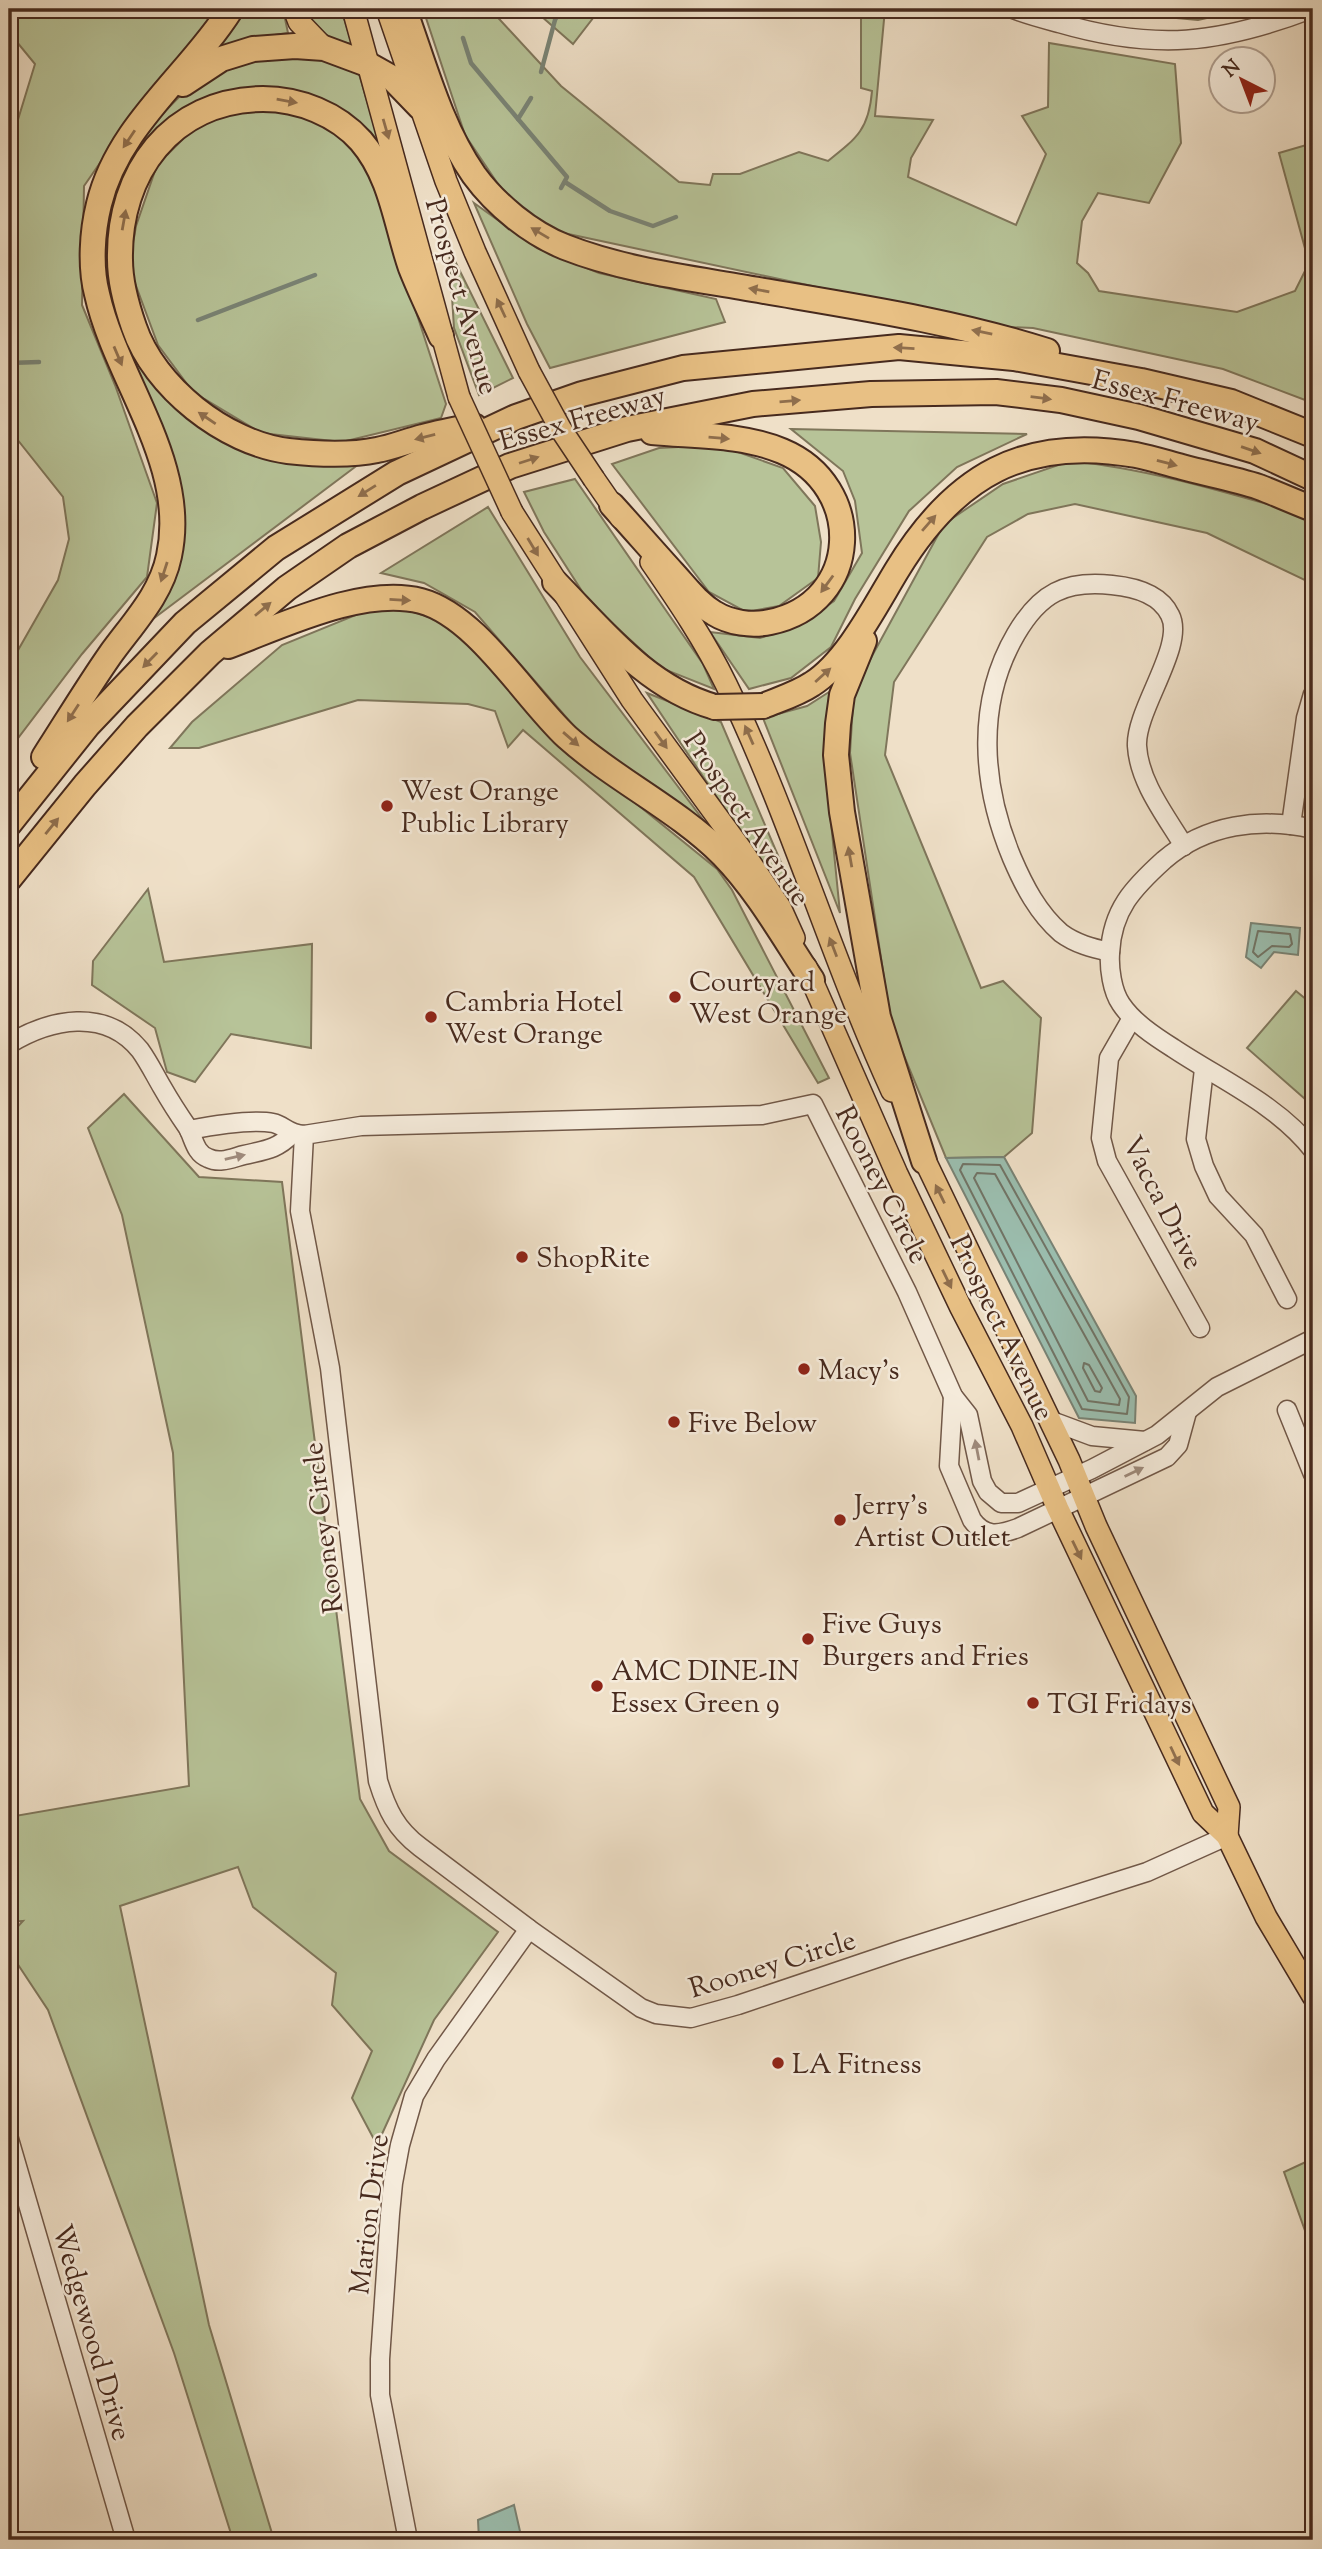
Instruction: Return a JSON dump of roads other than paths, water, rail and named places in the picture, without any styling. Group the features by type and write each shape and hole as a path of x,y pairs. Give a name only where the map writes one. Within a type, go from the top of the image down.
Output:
{"highway":[{"path":"9,812 110,656 147,608 160,583 169,556 173,529 172,500 167,478 104,321 96,292 93,243 98,206 107,176 126,142 231,9"},
{"path":"404,9 447,125 474,174 510,213 536,232 562,246 645,270 992,333 1141,381"},
{"path":"150,110 221,59 253,49 295,46 324,48 367,64 391,78 420,107"},
{"path":"441,336 411,268 387,186 375,161 361,141 342,124 325,114 301,103 278,99 230,101 208,109 173,130 154,147 139,170 128,196 120,261 135,330 154,364 176,392 196,410 227,431 255,443 285,450 322,453 376,451 424,436 516,417"},
{"name":"Essex Freeway","path":"9,824 88,725 185,623 276,548 397,473 516,417 582,394 684,368 899,347 1014,358 1141,381 1231,402 1313,435"},
{"name":"Essex Freeway","path":"9,879 137,726 210,653 287,588 348,546 422,507 510,466 626,429 753,404 871,394 996,392 1061,400 1139,417 1255,451 1313,478"},
{"path":"612,505 696,600 714,613 749,624 781,620 813,602 836,572 844,542 843,527 833,497 825,484 800,460 782,451 745,440 626,429"},
{"path":"555,582 630,660 656,681 694,701 715,707 763,705 794,695 827,672 850,643 918,536 958,494 1004,466 1056,452 1087,450 1136,455 1257,487 1313,509"},
{"path":"891,579 842,695 836,755 842,813 878,1017 924,1161"},
{"path":"210,653 332,607 361,602 396,598 422,601 448,613 473,633 566,736 686,824 722,854 746,881 812,980"}],"main road":[{"path":"294,9 299,22 324,48"},
{"name":"Prospect Avenue","path":"353,9 459,397 512,512 632,700 780,907 897,1174 961,1308 1022,1426 1058,1509 1203,1813 1227,1836 1266,1917 1313,1996"},
{"name":"Prospect Avenue","path":"387,9 420,107 475,252 529,370 560,428 682,608 725,681 752,741 876,1056 1229,1807 1227,1836"}],"street":[{"path":"1013,9 1100,35 1154,41 1239,33 1278,15 1311,9"},
{"path":"1110,952 1079,944 1047,920 1033,901 1001,830 991,793 988,725 998,668 1024,621 1040,603 1067,586 1088,582 1126,586 1152,596 1171,615 1173,635 1163,668 1139,726 1137,746 1151,791 1184,846"},
{"path":"1291,825 1313,694"},
{"path":"1313,829 1255,823 1234,825 1212,831 1184,846 1135,888 1120,908 1111,932 1109,966 1119,1002 1132,1018 1158,1039 1268,1107 1300,1134 1313,1150"},
{"name":"Vacca Drive","path":"1132,1018 1110,1058 1101,1138 1107,1161 1200,1328"},
{"path":"9,1044 31,1030 77,1020 110,1026 140,1051 189,1130 194,1145 205,1157 217,1162 279,1147 298,1135"},
{"path":"1204,1069 1196,1139 1204,1166 1217,1196 1254,1235 1287,1299"},
{"name":"Rooney Circle","path":"1227,1836 1147,1872 901,1950 738,2006 691,2018 664,2016 641,2008 529,1929 404,1835 393,1821 378,1781 330,1368 300,1211 298,1135 361,1126 762,1115 813,1104 907,1292 953,1396 968,1415 982,1480 994,1499 1009,1504 1018,1503 1075,1477 1145,1441 1217,1387 1313,1339"},
{"path":"189,1130 215,1125 275,1123 298,1135"},
{"name":"Rooney Circle","path":"953,1396 949,1466 962,1502 977,1528 990,1535 1004,1534 1058,1509"},
{"path":"1287,1410 1313,1474"},
{"path":"1058,1509 1167,1457 1178,1445 1187,1412"},
{"path":"1049,1420 1092,1436 1145,1441"},
{"name":"Marion Drive","path":"408,2540 380,2395 390,2214 400,2145 414,2096 433,2064 529,1929"},
{"name":"Wedgewood Drive","path":"9,2139 126,2540"}],"water":[{"path":"1251,923 1300,928 1298,955 1274,952 1261,968 1246,957"},
{"path":"1004,1157 1136,1396 1135,1423 1079,1418 946,1158"},
{"path":"514,2505 522,2540 479,2540 478,2520"}],"waterway":[{"path":"541,72 555,20 561,9"},
{"path":"463,38 471,63 518,119"},
{"path":"531,98 518,119 567,177 561,188"},
{"path":"565,182 610,211 653,226 676,217"},
{"path":"198,320 315,275"},
{"path":"9,363 39,362"}],"place":[{"name":"West Orange Public Library","path":"387,806"},
{"name":"Courtyard West Orange","path":"675,997"},
{"name":"Cambria Hotel West Orange","path":"431,1017"},
{"name":"ShopRite","path":"522,1257"},
{"name":"Macy's","path":"804,1369"},
{"name":"Five Below","path":"674,1422"},
{"name":"Jerry's Artist Outlet","path":"840,1520"},
{"name":"Five Guys Burgers and Fries","path":"808,1639"},
{"name":"AMC DINE-IN Essex Green 9","path":"597,1686"},
{"name":"TGI Fridays","path":"1033,1703"},
{"name":"LA Fitness","path":"778,2063"}]}
